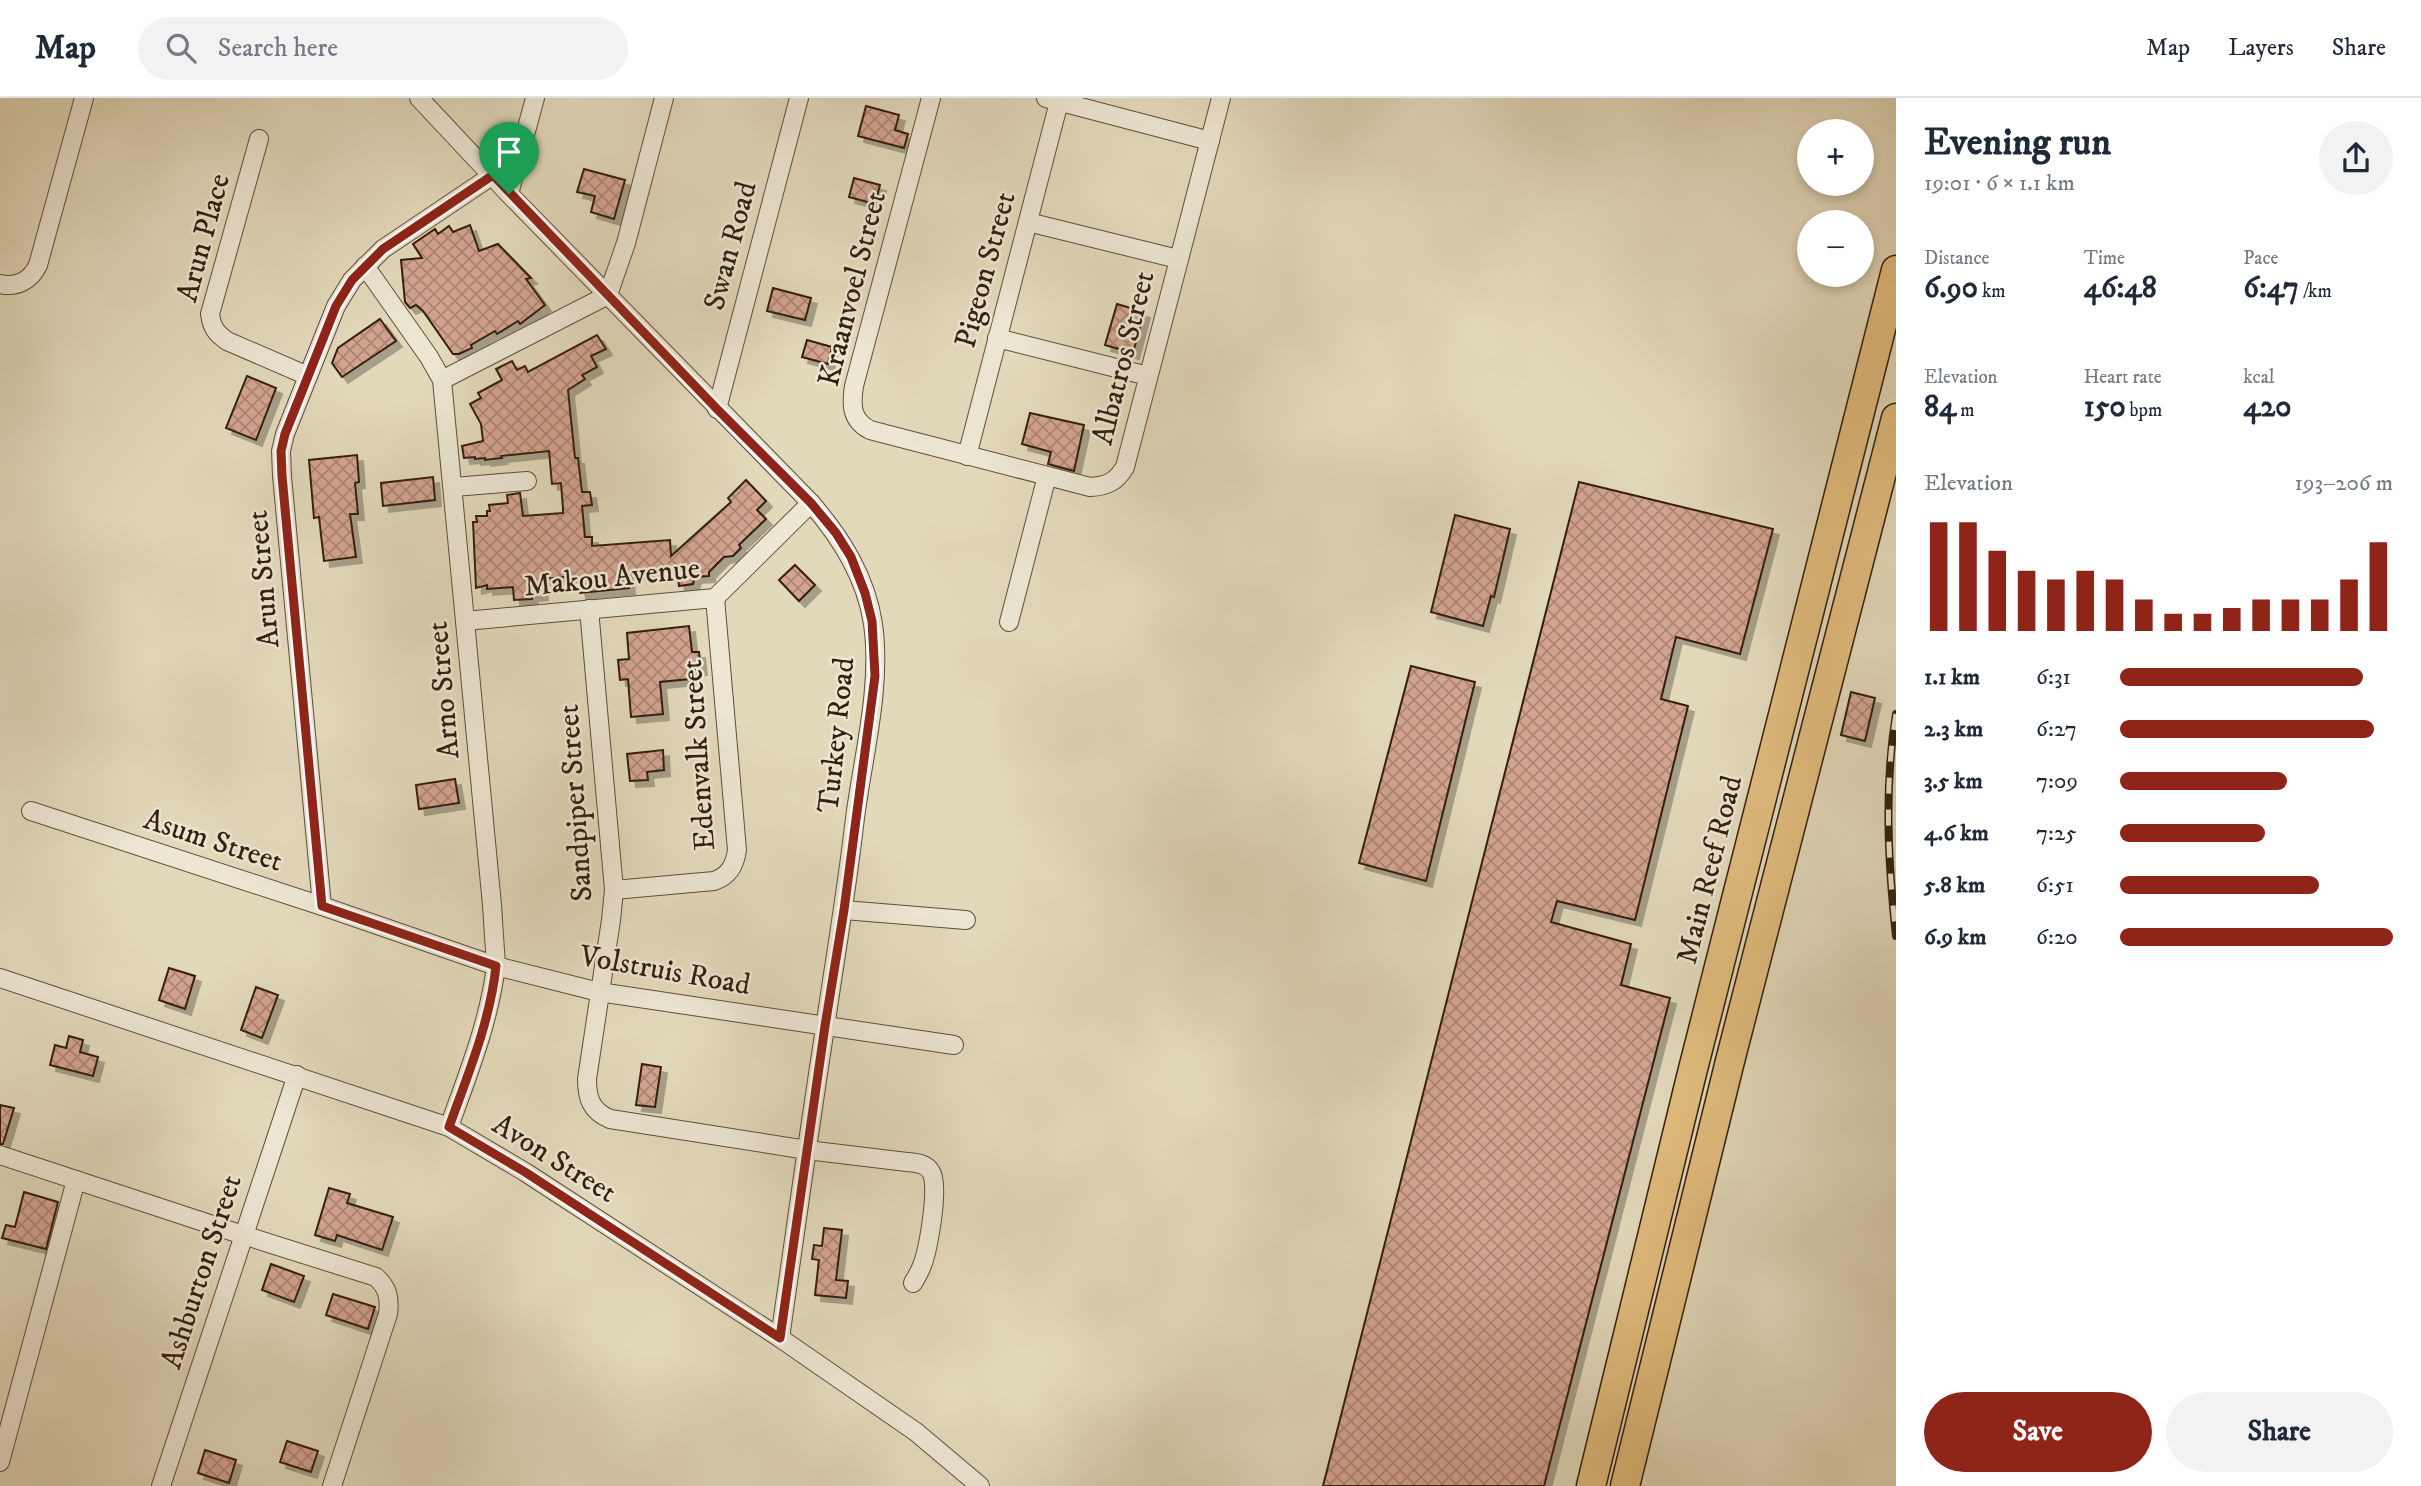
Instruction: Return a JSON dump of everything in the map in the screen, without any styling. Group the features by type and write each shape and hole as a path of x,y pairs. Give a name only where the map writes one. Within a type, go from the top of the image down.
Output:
{"main road":[{"name":"Main Reef Road","path":"1591,1486 1896,270"},
{"path":"1625,1486 1895,422 1858,418"},
{"path":"1664,1188 1696,1198"}],"street":[{"path":"0,284 15,285 27,279 38,265 84,98"},
{"name":"Turkey Road","path":"419,98 717,409 811,503 836,533 851,557 865,593 872,621 875,676 844,910 780,1338"},
{"path":"509,194 535,98"},
{"path":"442,380 608,295 626,243 664,98"},
{"name":"Swan Road","path":"717,409 799,98"},
{"name":"Kraanvoel Street","path":"931,98 854,386 852,410 857,420 870,430 967,456"},
{"name":"Albatros Street","path":"967,456 1090,487 1104,486 1120,475 1125,467 1221,98"},
{"path":"1055,99 1210,141"},
{"name":"Pigeon Street","path":"967,456 1028,222 1055,99"},
{"name":"Arun Place","path":"259,139 210,314 211,324 216,333 227,341 308,376"},
{"name":"Arun Street","path":"322,906 281,460 282,443 336,306 352,280 383,249 493,175"},
{"path":"1028,222 1178,259"},
{"name":"Arno Street","path":"365,266 429,357 442,380 453,487 496,966 494,986 479,1045 449,1127"},
{"path":"997,338 1148,376"},
{"path":"1009,622 1047,476"},
{"path":"453,487 527,481"},
{"name":"Makou Avenue","path":"466,621 715,598 811,503"},
{"name":"Edenvalk Street","path":"614,890 714,881 728,873 736,859 715,598"},
{"name":"Sandpiper Street","path":"589,609 614,890 587,1079 588,1099 600,1115 610,1119 807,1150 921,1164 932,1173 933,1203 926,1249 914,1283"},
{"name":"Asum Street","path":"32,811 496,966"},
{"path":"844,910 966,920"},
{"name":"Volstruis Road","path":"496,966 599,992 954,1045"},
{"name":"Avon Street","path":"0,978 449,1127 525,1172 780,1338 916,1432 980,1486"},
{"name":"Ashburton Street","path":"161,1486 297,1075"},
{"path":"0,1155 376,1277 389,1296 388,1314 332,1486"},
{"path":"0,1462 76,1180"}],"building":[{"path":"866,106 899,115 895,130 908,134 904,148 858,136"},
{"path":"584,169 625,180 614,219 591,212 595,196 577,192"},
{"path":"854,178 880,185 875,204 849,197"},
{"path":"470,225 479,251 498,244 531,278 526,279 545,305 520,324 518,321 497,334 495,331 471,345 472,348 453,354 423,311 416,305 410,308 405,302 401,260 422,258 413,244 435,229 438,234 449,226 453,232"},
{"path":"773,288 811,298 805,320 767,311"},
{"path":"1117,304 1144,312 1133,353 1105,345"},
{"path":"380,319 396,341 342,377 332,363 338,348"},
{"path":"597,335 606,349 591,356 597,367 582,375 585,379 568,390 575,458 578,458 582,492 590,492 592,505 582,506 585,537 592,537 592,546 670,540 671,556 731,502 728,498 746,480 766,501 757,510 766,519 739,545 741,548 733,556 724,557 709,572 709,576 695,577 693,584 679,586 677,568 628,574 629,588 580,593 578,576 541,579 542,594 532,595 532,599 514,600 513,587 487,589 487,585 476,588 473,522 477,522 476,516 487,516 489,505 508,503 507,495 520,493 523,516 563,513 563,509 561,483 552,484 549,451 485,460 464,458 462,446 483,441 481,424 470,404 481,398 478,393 502,380 496,369 512,361 517,370 525,366 528,372"},
{"path":"807,340 832,347 828,364 802,357"},
{"path":"247,376 276,388 256,440 226,428"},
{"path":"1030,413 1084,425 1074,471 1048,464 1051,452 1022,444"},
{"path":"357,455 359,482 355,483 358,514 350,514 356,557 324,561 319,517 314,518 309,460"},
{"path":"433,477 435,500 383,506 381,483"},
{"path":"1579,482 1773,529 1740,654 1676,637 1661,699 1688,706 1635,920 1557,901 1551,922 1631,944 1621,985 1670,998 1544,1486 1323,1486"},
{"path":"1455,515 1510,529 1494,597 1491,596 1483,626 1431,612"},
{"path":"795,565 815,585 799,601 779,580"},
{"path":"689,626 692,652 699,652 701,669 690,670 690,679 660,682 663,714 631,717 628,679 620,680 618,660 629,659 627,633"},
{"path":"1411,666 1475,682 1426,881 1359,863"},
{"path":"1851,692 1875,698 1865,741 1841,735"},
{"path":"663,750 664,770 647,772 648,780 630,781 627,754"},
{"path":"455,779 459,803 419,809 416,785"},
{"path":"169,968 195,976 185,1009 159,1000"},
{"path":"256,987 278,995 262,1038 241,1030"},
{"path":"69,1036 83,1040 80,1052 98,1057 93,1076 50,1065 55,1045 66,1048"},
{"path":"642,1064 661,1067 655,1107 636,1105"},
{"path":"0,1105 14,1108 3,1144 0,1144"},
{"path":"329,1188 350,1194 347,1203 393,1217 382,1250 337,1235 335,1241 315,1235"},
{"path":"24,1192 58,1202 46,1249 2,1238 6,1225 15,1227"},
{"path":"824,1228 842,1230 836,1280 848,1281 846,1298 815,1295 819,1260 812,1259 814,1245 822,1246"},
{"path":"271,1264 304,1276 294,1302 262,1290"},
{"path":"333,1294 375,1307 368,1329 326,1315"},
{"path":"287,1441 318,1451 311,1472 280,1462"},
{"path":"205,1450 236,1460 229,1483 198,1473"}],"railway":[{"path":"1896,714 1888,825 1896,936"}],"route":[{"path":"493,175 509,194 811,503 836,533 851,557 872,621 875,676 844,910 780,1338 525,1172 449,1127 479,1045 494,986 496,966 322,906 282,476 282,443 336,306 352,280 383,249 493,175"}]}
